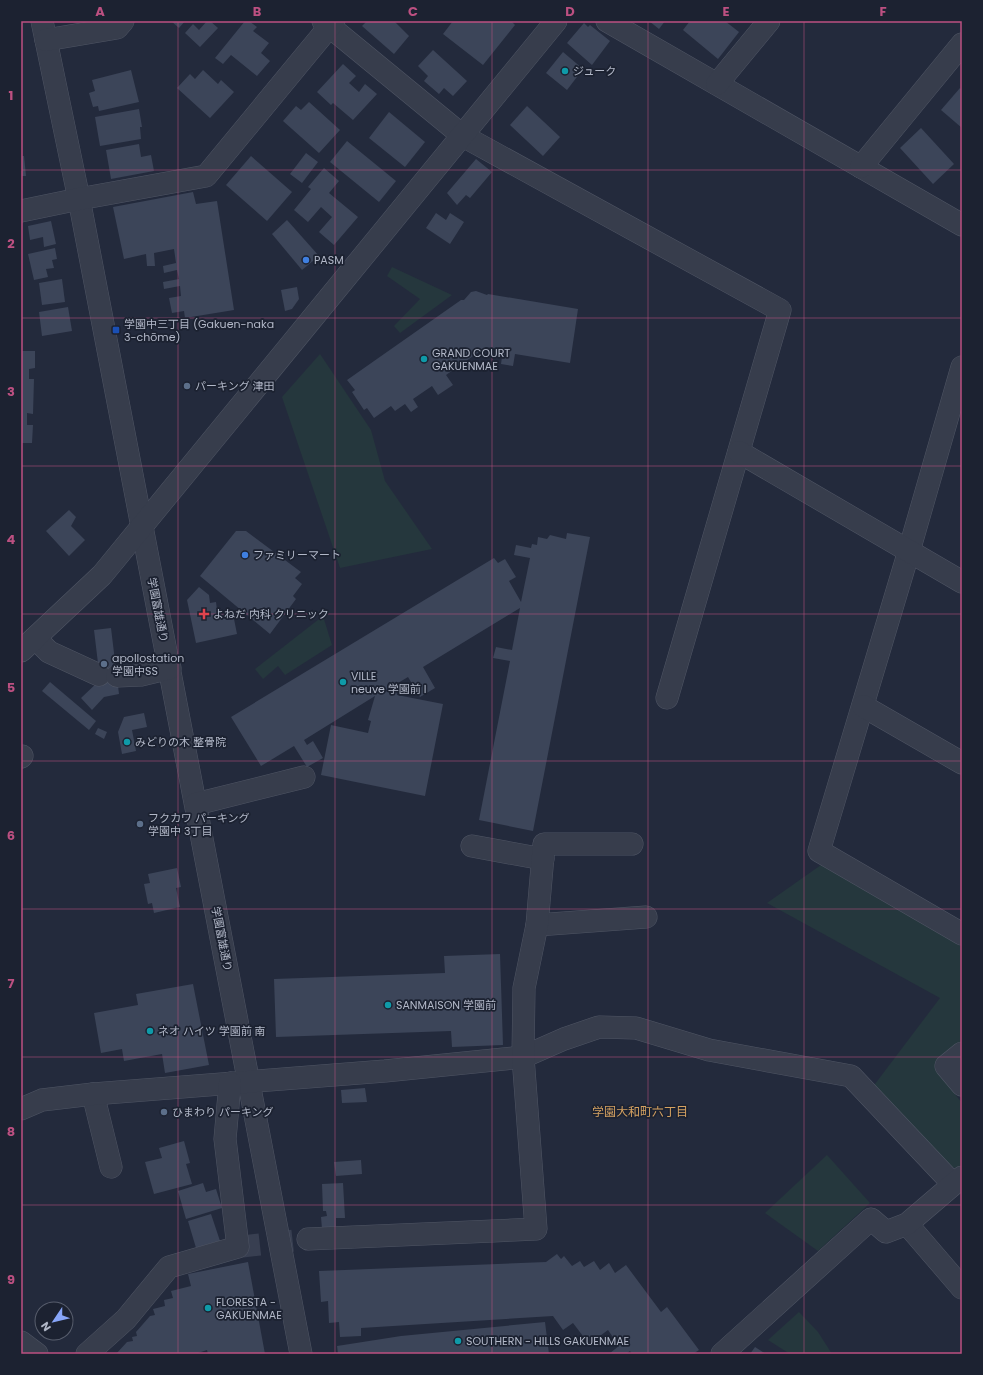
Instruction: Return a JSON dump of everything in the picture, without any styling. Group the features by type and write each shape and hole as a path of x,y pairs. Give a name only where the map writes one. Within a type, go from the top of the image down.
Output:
{"street":[{"path":"44,31 117,28 123,21"},
{"path":"170,668 141,675 108,676 28,645 102,575 556,21"},
{"path":"607,21 962,225"},
{"path":"717,84 769,21"},
{"path":"21,211 206,176 329,23 463,136 780,310 667,698"},
{"name":"学園富雄通り","path":"44,31 79,199 196,804 240,1082 301,1354"},
{"path":"861,167 962,44"},
{"path":"962,367 958,395 909,551 820,851 962,934"},
{"path":"739,452 962,582"},
{"path":"863,706 962,763"},
{"path":"196,804 304,777"},
{"path":"308,1239 536,1229 523,1057 524,988 537,925 544,844 632,844"},
{"path":"472,846 543,859"},
{"path":"537,925 646,917"},
{"path":"21,1109 42,1100 93,1094 523,1057 564,1039 599,1027 636,1028 709,1050 851,1076 958,1180 907,1224 886,1232 871,1219 722,1354"},
{"path":"962,1053 946,1066 962,1085"},
{"path":"87,1354 126,1319 169,1267 238,1247 226,1139 240,1082"},
{"path":"93,1094 110,1167"},
{"path":"907,1224 962,1288"},
{"path":"21,1342 37,1354"}],"shaded area":[{"path":"392,267 452,295 400,333 394,326 420,299 387,276"},
{"path":"320,354 371,430 385,481 432,549 340,568 282,397"},
{"path":"323,616 332,645 285,675 278,666 263,679 255,669"},
{"path":"821,865 962,947 962,1040 938,1060 936,1070 962,1103 962,1164 957,1168 947,1167 872,1088 940,998 767,903"},
{"path":"827,1155 870,1203 818,1251 765,1213"},
{"path":"799,1312 818,1332 832,1354 790,1354 768,1340"}],"building":[{"path":"171,21 185,21 179,28"},
{"path":"207,21 210,21 218,28 200,47 185,33 193,24 199,30"},
{"path":"245,21 249,21 257,27 253,31 269,43 261,53 270,61 257,76 231,55 223,64 215,58"},
{"path":"367,21 394,21 409,36 394,54 362,26"},
{"path":"453,21 511,21 515,25 483,65 443,34"},
{"path":"649,21 665,21 659,29"},
{"path":"690,21 725,21 739,32 718,59 683,30"},
{"path":"584,23 588,27 590,25 610,41 592,65 567,43"},
{"path":"433,50 467,81 453,96 444,88 439,94 424,81 428,76 418,66"},
{"name":"ジューク","path":"563,52 583,69 567,90 546,73"},
{"path":"343,64 356,76 349,83 359,92 365,84 377,94 353,120 333,103 331,105 317,92"},
{"path":"131,70 139,102 99,111 98,106 93,107 89,93 95,91 92,80"},
{"path":"203,70 218,84 221,80 234,92 210,118 177,88 190,74 195,79"},
{"path":"960,88 962,90 962,128 941,110"},
{"path":"309,102 340,130 319,153 283,121 296,106 301,110"},
{"path":"527,106 560,137 543,156 510,125"},
{"path":"139,109 142,127 140,127 141,139 100,146 95,117"},
{"path":"389,112 425,142 405,167 369,138"},
{"path":"921,128 954,164 933,184 900,148"},
{"path":"347,141 396,181 379,202 330,162"},
{"path":"139,144 141,157 151,155 154,171 111,179 106,150"},
{"path":"306,153 318,162 302,183 290,174"},
{"path":"21,156 24,156 26,176 21,176"},
{"path":"251,156 292,192 267,221 226,185"},
{"path":"476,159 492,172 470,198 466,195 457,205 447,193"},
{"path":"324,168 339,181 329,193 358,217 334,245 319,232 332,217 321,207 308,222 294,210 311,189 308,187"},
{"path":"193,192 196,204 217,201 234,310 185,318 184,311 172,313 169,298 181,296 180,286 164,289 163,282 179,279 177,270 164,273 163,266 176,263 174,249 154,253 155,266 147,266 146,254 124,259 113,207"},
{"path":"436,213 446,220 450,213 464,222 450,244 426,228"},
{"path":"287,220 319,256 302,270 272,234"},
{"path":"51,221 56,244 44,247 43,237 30,240 28,226"},
{"path":"55,248 57,259 52,260 54,268 46,269 48,277 34,280 28,254"},
{"path":"62,279 65,302 42,305 39,283"},
{"path":"297,287 299,299 292,309 285,311 281,290"},
{"name":"GRAND COURT GAKUENMAE","path":"476,291 487,295 578,309 570,363 515,354 513,366 501,364 503,350 486,347 446,375 453,385 438,395 432,386 413,399 418,407 411,412 405,404 395,411 391,406 374,418 367,408 364,410 352,392 355,390 347,380 461,300 464,300 471,292"},
{"path":"68,307 72,331 42,336 39,312"},
{"path":"21,351 35,351 35,368 29,369 29,379 34,379 33,414 27,413 27,425 33,425 32,443 21,443"},
{"path":"69,510 76,517 71,526 85,540 69,556 46,531"},
{"path":"236,531 246,531 301,572 295,578 302,584 293,596 296,599 270,634 200,576"},
{"name":"VILLE neuve 学園前 I","path":"567,533 590,537 533,831 479,820 510,661 493,658 496,647 512,650 520,608 423,667 435,688 420,697 408,677 383,692 396,690 397,695 443,704 425,796 321,775 331,725 368,733 371,721 368,720 375,696 304,740 307,745 313,741 323,758 307,767 294,746 261,766 231,717 494,558 498,563 505,559 516,577 509,581 521,602 530,558 514,555 516,545 531,548 532,544 537,545 538,537 547,539 550,535 566,539"},
{"path":"199,587 209,595 210,603 216,602 217,610 221,609 223,615 226,614 228,620 234,619 237,634 196,643 187,600"},
{"path":"111,628 119,694 104,697 92,710 81,698 100,680 94,630"},
{"path":"50,682 96,721 89,730 42,691"},
{"name":"みどりの木 整骨院","path":"144,713 147,727 132,730 136,751 122,754 118,732 124,717"},
{"path":"98,728 107,732 104,739 95,734"},
{"path":"177,868 181,887 176,888 180,907 154,913 152,903 148,904 144,884 150,883 148,874"},
{"name":"SANMAISON 学園前","path":"500,954 503,1045 452,1047 451,1031 276,1037 274,979 445,973 444,956"},
{"name":"ネオ ハイツ 学園前 南","path":"193,984 209,1065 165,1073 162,1054 124,1061 122,1049 101,1053 94,1013 138,1005 136,994"},
{"path":"365,1088 367,1102 342,1103 341,1090"},
{"path":"184,1141 190,1163 186,1164 192,1184 154,1194 145,1162 162,1158 159,1148"},
{"path":"361,1160 362,1174 336,1176 334,1162"},
{"path":"203,1183 206,1192 216,1189 222,1208 186,1219 178,1191"},
{"path":"343,1183 345,1218 336,1218 336,1229 322,1229 321,1217 327,1216 326,1211 323,1211 322,1184"},
{"path":"211,1214 220,1241 196,1248 188,1221"},
{"path":"557,1254 561,1259 564,1256 572,1266 580,1261 584,1267 594,1261 600,1270 609,1263 615,1273 626,1265 661,1312 667,1307 699,1350 693,1354 632,1354 630,1351 626,1354 611,1354 610,1353 619,1346 608,1330 589,1344 573,1323 563,1330 553,1316 361,1328 361,1336 340,1337 339,1322 329,1323 328,1301 321,1302 319,1271 546,1262"},
{"name":"FLORESTA - GAKUENMAE","path":"248,1262 265,1354 208,1354 207,1350 195,1354 116,1354 127,1342 133,1341 132,1337 137,1336 136,1332 150,1316 155,1315 153,1309 165,1306 164,1300 173,1298 171,1291 191,1286 188,1274"},
{"name":"SOUTHERN - HILLS GAKUENMAE","path":"545,1322 549,1354 338,1354 337,1346 401,1336"},
{"path":"755,1347 766,1354 750,1354"}],"tunnel":[{"path":"238,1247 308,1239"}],"place":[{"name":"ジューク","path":"565,71"},
{"name":"PASM","path":"306,260"},
{"name":"学園中三丁目 (Gakuen-naka 3-chōme)","path":"116,330"},
{"name":"GRAND COURT GAKUENMAE","path":"424,359"},
{"name":"パーキング 津田","path":"187,386"},
{"name":"ファミリーマート","path":"245,555"},
{"name":"よねだ 内科 クリニック","path":"204,614"},
{"name":"apollostation 学園中SS","path":"104,664"},
{"name":"VILLE neuve 学園前 I","path":"343,682"},
{"name":"みどりの木 整骨院","path":"127,742"},
{"name":"フクカワ パーキング 学園中 3丁目","path":"140,824"},
{"name":"SANMAISON 学園前","path":"388,1005"},
{"name":"ネオ ハイツ 学園前 南","path":"150,1031"},
{"name":"ひまわり パーキング","path":"164,1112"},
{"name":"FLORESTA - GAKUENMAE","path":"208,1308"},
{"name":"SOUTHERN - HILLS GAKUENMAE","path":"458,1341"}],"district":[{"name":"学園大和町六丁目","path":"640,1111"}]}
